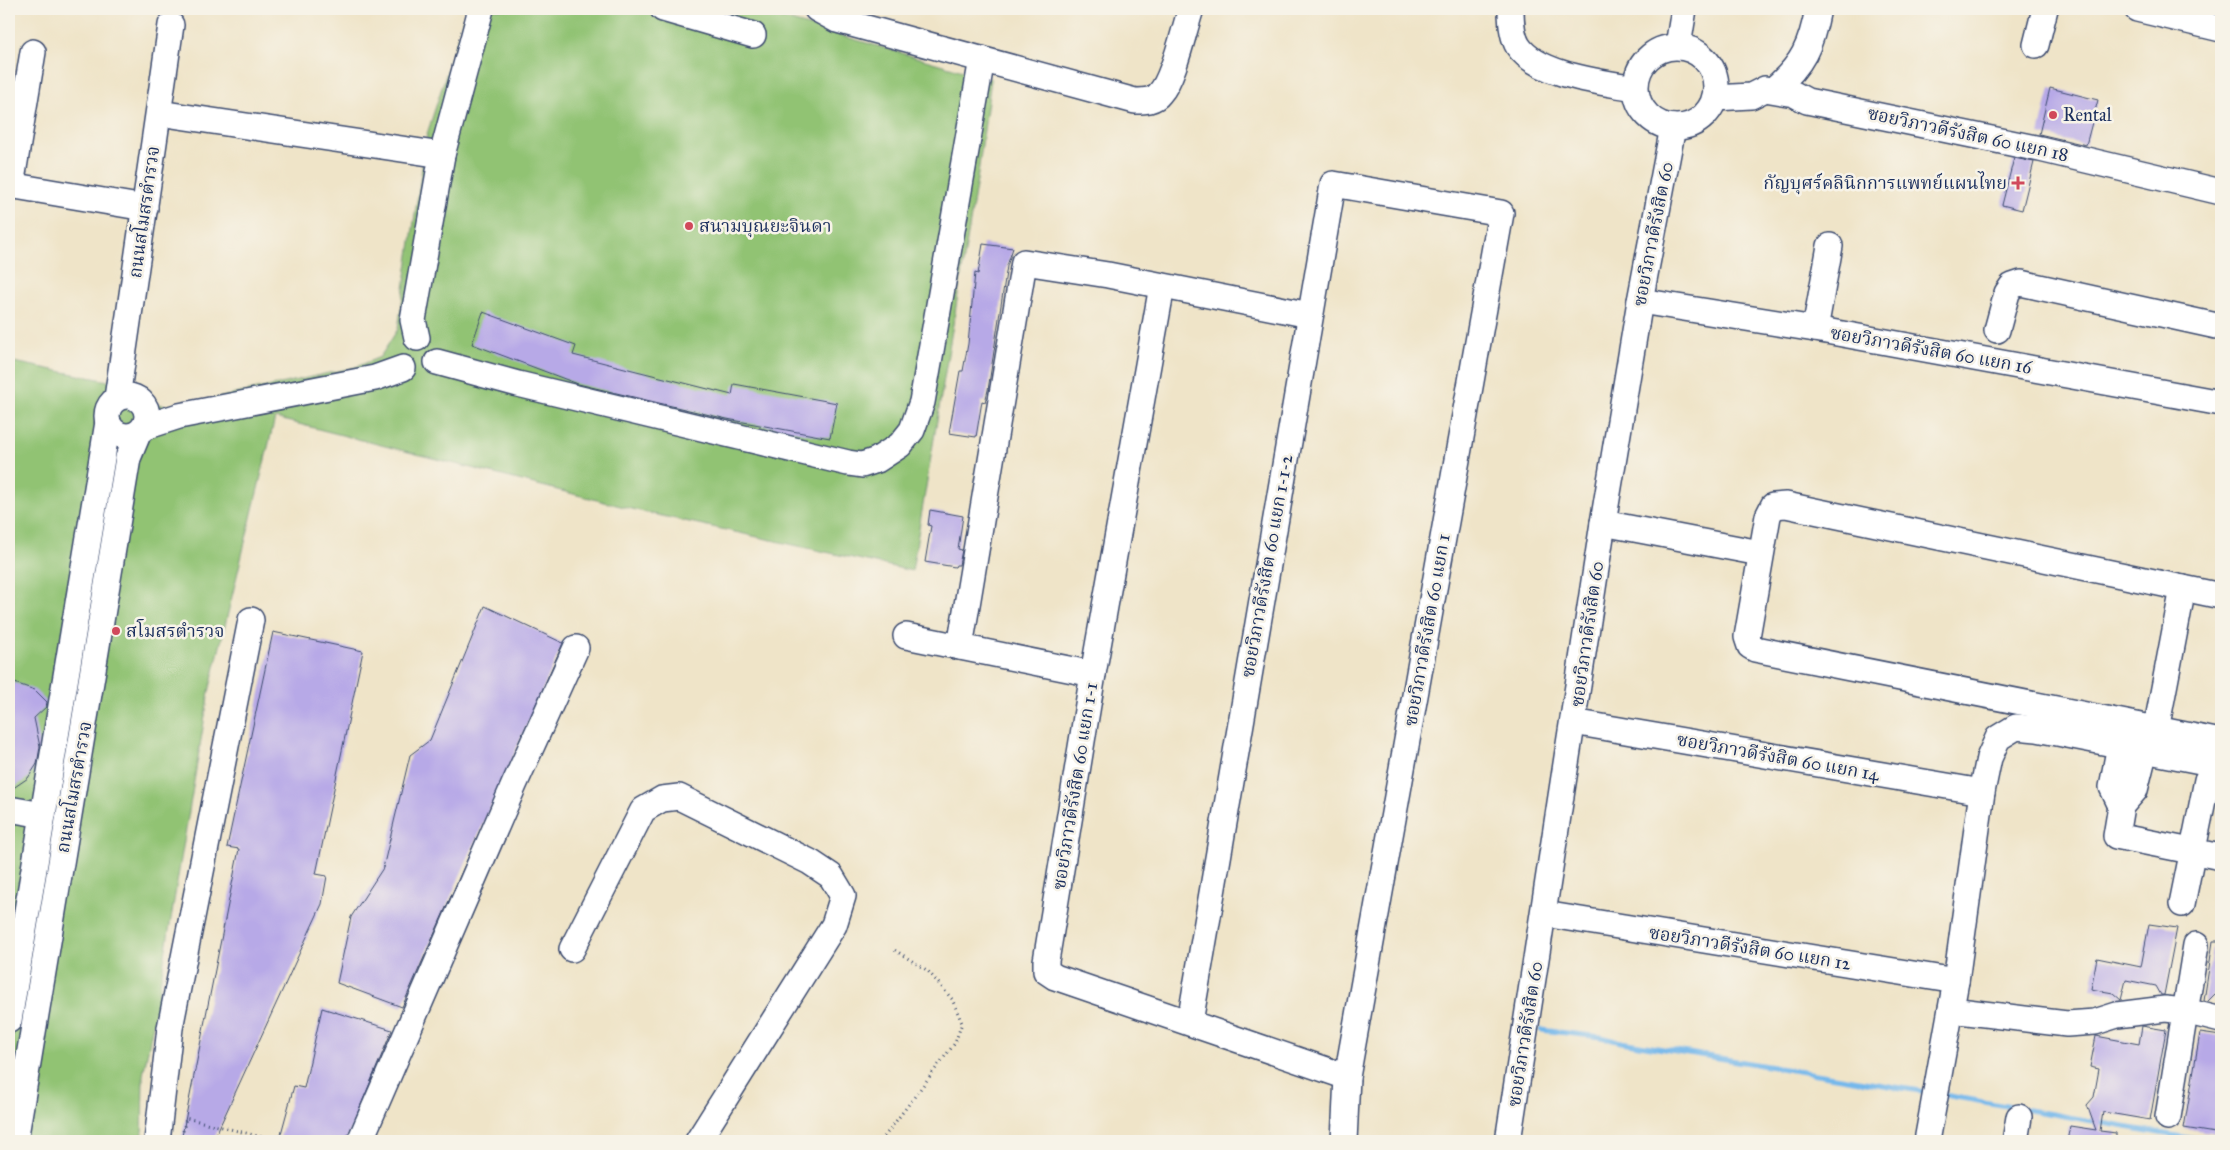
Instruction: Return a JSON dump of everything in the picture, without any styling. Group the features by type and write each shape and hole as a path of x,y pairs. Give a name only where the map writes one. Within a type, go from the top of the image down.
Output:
{"street":[{"path":"417,338 414,320 442,155 481,9"},
{"path":"663,9 753,36"},
{"path":"817,9 837,20 1135,101 1148,101 1160,94 1168,80 1191,9"},
{"path":"1511,9 1511,23 1518,46 1534,62 1570,75 1635,88"},
{"path":"1678,46 1684,9"},
{"path":"1715,98 1751,96 1765,89 1774,89 1794,72 1813,36 1818,9"},
{"path":"2036,45 2045,9"},
{"path":"2137,9 2221,29"},
{"name":"ถนนสโมสรตำรวจ","path":"9,1020 15,949 43,815 108,422 108,409 117,398 171,25"},
{"path":"1678,46 1695,51 1709,63 1717,86 1715,98 1709,110 1699,120 1687,126 1673,127 1662,125 1651,119 1637,100 1635,88 1637,75 1643,63 1653,53 1665,47 1678,46"},
{"path":"33,52 10,186 145,208"},
{"path":"437,362 528,386 848,463 862,465 877,460 900,445 912,430 922,402 982,59"},
{"name":"ซอยวิภาวดีรังสิต 60 แยก 18","path":"1774,89 1807,101 2040,149 2221,192"},
{"path":"159,112 442,155"},
{"name":"ซอยวิภาวดีรังสิต 60","path":"1509,1141 1603,522 1640,301 1673,127"},
{"name":"ซอยวิภาวดีรังสิต 60 แยก 1-1-2","path":"1190,1022 1334,184 1407,197"},
{"name":"ซอยวิภาวดีรังสิต 60 แยก 1","path":"1344,1141 1347,1077 1500,213 1407,197"},
{"path":"1815,329 1830,246"},
{"path":"960,647 1024,262 1108,275 1310,315"},
{"path":"1998,330 2007,293 2012,286 2021,283 2221,327"},
{"name":"ซอยวิภาวดีรังสิต 60 แยก 1-1","path":"1162,286 1093,674 1046,961 1046,971 1055,977 1347,1077"},
{"name":"ซอยวิภาวดีรังสิต 60 แยก 16","path":"1640,301 1815,329 2221,402"},
{"path":"417,338 429,341 433,345 436,350 437,362 430,372 419,376 413,375 403,368 400,355 405,343 417,338"},
{"path":"108,422 111,428 122,436 142,422 375,378 403,368"},
{"path":"117,398 131,396 137,398 142,422"},
{"name":"ถนนสโมสรตำรวจ","path":"15,1141 128,458 142,422"},
{"path":"2182,904 2192,851 2214,773 2151,740 1755,649 1750,646 1747,637 1760,553 1768,516 1773,506 1786,505 2221,596"},
{"path":"1603,522 1760,553"},
{"path":"2120,806 2135,790 2151,740 2182,588"},
{"path":"158,1141 170,1028 251,620"},
{"path":"906,636 1093,674"},
{"path":"360,1141 514,785 576,648"},
{"name":"ซอยวิภาวดีรังสิต 60 แยก 14","path":"1574,722 1982,792"},
{"path":"1927,1141 1956,981 1982,792 1988,758 1998,738 2016,727 2037,729 2120,745 2151,740 2221,742"},
{"path":"2120,745 2112,787 2120,806 2116,836 2221,857"},
{"path":"572,949 594,910 643,810 662,799 679,796 810,862 831,876 843,896 834,925 698,1141"},
{"path":"9,809 43,815"},
{"name":"ซอยวิภาวดีรังสิต 60 แยก 12","path":"1544,914 1956,981"},
{"path":"2168,1117 2196,944"},
{"path":"1951,1010 2067,1024 2095,1022 2117,1015 2147,1011 2185,1011 2221,1020"},
{"path":"2015,1141 2019,1117"}],"path":[{"path":"881,1141 955,1042 962,1023 952,999 928,971 893,949"},
{"path":"181,1141 186,1118 278,1141"}],"green space":[{"name":"สโมสรตำรวจ","path":"467,9 750,9 991,79 978,174 912,571 644,512 275,418 209,692 154,1020 143,1075 142,1141 9,1141 9,361 133,386 150,403 177,407 356,367 380,357 398,329 427,134"}],"building":[{"path":"2050,88 2098,100 2086,145 2039,134"},
{"name":"กัญบุศร์คลินิกการแพทย์แผนไทย","path":"2014,158 2034,162 2022,210 2002,205"},
{"path":"983,244 1013,248 1007,266 988,390 985,402 982,401 976,437 949,433 960,371 963,371 968,344 975,273 978,274"},
{"path":"483,312 576,346 573,355 732,395 734,384 837,403 830,438 727,419 578,384 472,344"},
{"path":"930,510 963,516 958,549 962,550 959,565 955,567 925,562 931,526 928,525"},
{"path":"485,606 563,643 402,1007 337,983 351,917 383,868 410,755 430,740"},
{"path":"273,632 363,651 316,874 327,876 322,904 213,1141 181,1141 239,849 227,847"},
{"path":"9,681 35,690 47,702 46,707 34,718 40,747 37,764 28,778 9,791"},
{"path":"2149,924 2177,928 2164,995 2161,995 2156,986 2126,980 2121,1000 2113,993 2091,989 2097,958 2141,967"},
{"path":"2213,941 2221,941 2221,995 2215,994 2207,1002 2204,1001"},
{"path":"322,1008 392,1030 346,1141 279,1141 294,1086 304,1088"},
{"path":"2142,1026 2166,1030 2150,1120 2103,1112 2100,1131 2116,1133 2116,1141 2067,1141 2070,1126 2096,1130 2087,1105 2094,1097 2099,1069 2090,1067 2096,1036 2139,1044"},
{"path":"2200,1033 2221,1036 2221,1134 2184,1128"}],"waterway":[{"path":"1541,1030 1601,1037 1621,1042 1926,1092"},
{"path":"1944,1095 2205,1141"}],"place":[{"name":"Rental","path":"2053,115"},
{"name":"กัญบุศร์คลินิกการแพทย์แผนไทย","path":"2018,183"},
{"name":"สนามบุณยะจินดา","path":"689,226"},
{"name":"สโมสรตำรวจ","path":"116,631"}]}
